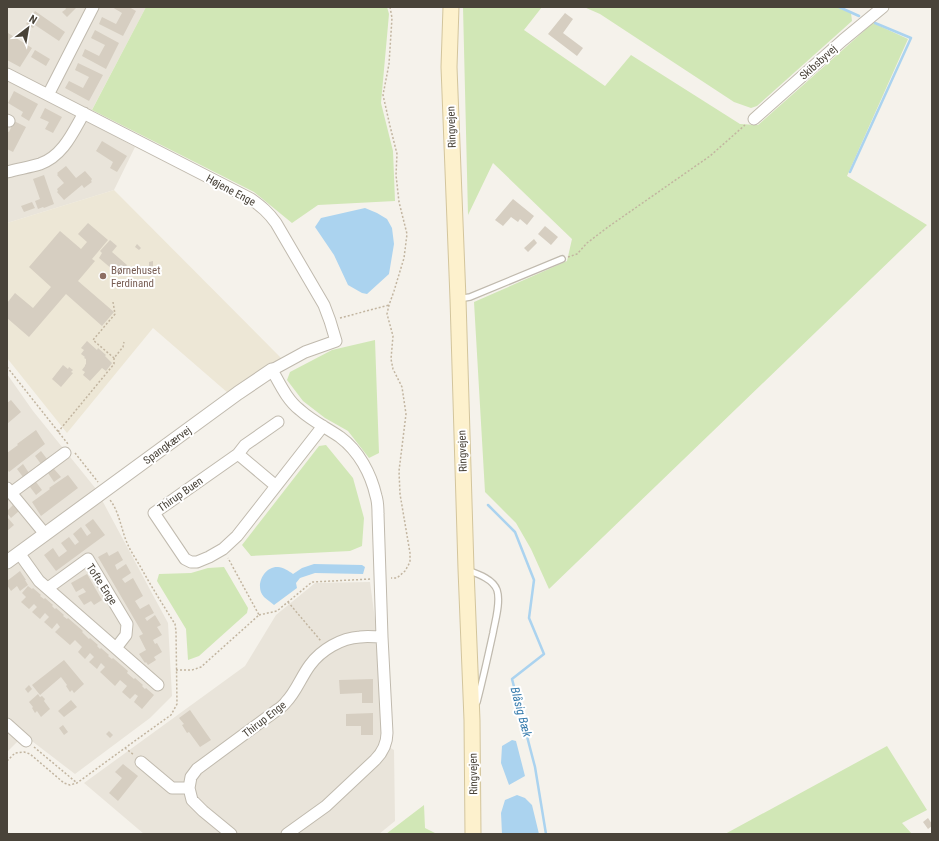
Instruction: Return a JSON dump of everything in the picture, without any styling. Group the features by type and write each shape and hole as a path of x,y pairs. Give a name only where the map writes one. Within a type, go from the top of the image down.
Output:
{"main road":[{"name":"Ringvejen","path":"443,7 449,67"},
{"name":"Ringvejen","path":"450,7 449,67 472,720 474,834"}],"street":[{"path":"48,95 93,7"},
{"name":"Skibsbyvej","path":"754,119 843,40 883,7"},
{"name":"Højene Enge","path":"7,74 262,206 270,213 324,305 336,340"},
{"path":"7,172 41,163 53,157 67,144 84,113"},
{"name":"Spangkærvej","path":"7,562 238,393 272,370 306,352 336,340"},
{"path":"272,370 285,394 299,410 342,438 356,453 372,482 377,498 382,637 388,733 387,740 381,754 326,806 287,834"},
{"name":"Thirup Buen","path":"223,549 197,562 191,562 185,558 154,513 238,454 245,444 278,422"},
{"path":"223,549 237,536 323,426"},
{"path":"45,534 9,491 68,449"},
{"path":"238,454 276,486"},
{"path":"19,553 39,581 158,685"},
{"name":"Tofte Enge","path":"48,588 88,559 127,624 126,635 116,648"},
{"name":"Thirup Enge","path":"189,788 191,777 197,769 286,702 310,665 318,656 338,642 348,638 382,637"},
{"path":"7,724 26,740"},
{"path":"141,762 172,788 189,788 192,800 231,834"}],"lane":[{"path":"458,299 470,297 562,259"},
{"path":"466,569 491,582 497,589 499,602 472,720"}],"path":[{"path":"390,7 392,26 389,64 383,95 397,154 396,175 399,202 407,234 404,258 387,314 390,323"},
{"path":"562,259 577,254 592,239 710,156 747,123 754,119"},
{"path":"113,302 116,314 93,340 114,358"},
{"path":"330,321 389,305"},
{"path":"58,432 114,364 114,358 123,347 124,342"},
{"path":"7,367 58,432 68,449 104,491 113,504 128,546 150,585 175,624 176,631 176,704 170,715 158,725 76,783 70,785 64,783 30,754 24,752 15,753 7,761"},
{"path":"176,670 192,670 201,667 259,615 223,549"},
{"path":"288,602 327,649"},
{"path":"26,740 76,783"},
{"path":"125,748 141,762"}],"shaded area":[{"path":"7,7 146,7 86,121 135,147 114,190 7,223"},
{"name":"Børnehuset Ferdinand","path":"114,190 281,358 228,393 153,328 67,433 7,358 7,223"},
{"path":"7,374 33,411 96,489 168,623 172,696 150,718 75,774 24,735 7,752"},
{"path":"370,582 379,650 382,743 394,750 395,821 379,834 144,834 84,783 245,666 276,615 315,583"}],"green space":[{"path":"146,7 387,7 389,14 381,103 393,151 395,201 318,205 292,223 254,192 92,110"},
{"path":"463,7 542,7 524,30 605,86 631,55 740,124 758,125 873,23 908,39 847,176 927,225 549,589 531,549 516,523 485,492 474,302 567,261 572,239 493,163 468,215"},
{"path":"584,7 836,7 851,13 852,21 757,106 751,108 734,102 600,14"},
{"path":"375,340 379,453 369,458 348,431 325,418 303,401 287,380 290,372 332,350"},
{"path":"326,445 353,478 364,518 362,546 350,551 251,556 242,545 319,446"},
{"path":"224,567 248,608 247,613 199,656 188,660 186,629 157,581 159,574 191,573 208,568"},
{"path":"887,746 927,810 902,823 912,834 725,834"},
{"path":"424,805 425,828 437,834 386,834"}],"water":[{"path":"365,208 387,219 392,228 394,244 389,274 367,294 362,293 348,285 334,255 315,227 321,218"},
{"path":"314,564 362,565 365,567 363,574 315,573 300,578 296,583 297,588 274,605 261,593 260,582 268,570 280,567 293,574 302,568"},
{"path":"512,740 516,741 525,776 509,785 501,763 502,746"},
{"path":"517,795 525,798 532,805 539,834 502,834 501,813 505,800"}],"building":[{"path":"65,7 76,8 67,17 62,12 66,9"},
{"path":"112,7 129,7 136,11 123,36 99,24 102,17 116,24 122,13"},
{"path":"35,11 65,32 59,41 35,25 33,28 26,24"},
{"path":"565,13 573,19 563,33 583,48 577,56 548,34"},
{"path":"95,30 119,43 106,69 82,56 85,49 99,56 105,45 91,38"},
{"path":"8,33 32,48 20,67 7,60"},
{"path":"35,50 50,59 46,66 31,57"},
{"path":"78,63 103,75 89,101 65,88 69,81 83,88 89,77 75,70"},
{"path":"14,91 38,104 29,121 21,116 23,112 8,103"},
{"path":"45,108 62,117 53,133 45,129 49,122 40,118"},
{"path":"14,121 26,127 13,152 7,149 7,131 9,132"},
{"path":"102,141 127,156 117,172 110,168 113,162 96,151"},
{"path":"66,166 76,178 85,171 92,179 92,182 84,188 82,185 64,200 57,192 57,189 64,183 57,173"},
{"path":"44,175 54,204 38,209 35,201 40,199 33,179"},
{"path":"513,199 534,216 527,225 520,219 518,222 511,217 503,226 495,220"},
{"path":"32,202 35,208 24,212 21,206"},
{"path":"88,223 108,240 92,259 95,261 78,281 114,312 102,326 66,294 29,337 7,318 7,303 15,293 33,308 51,287 29,267 60,231 81,249 87,242 78,234"},
{"path":"545,226 558,237 551,245 538,234"},
{"path":"534,239 537,243 528,252 524,248"},
{"path":"110,240 117,246 112,252 127,265 119,275 99,258 102,253 100,251"},
{"path":"137,244 141,248 139,250 135,247"},
{"path":"153,261 153,266 149,267 149,262"},
{"path":"87,341 97,350 98,348 106,355 105,356 112,363 106,371 102,368 90,381 83,375 85,372 82,370 86,364 86,359 81,354 84,350 81,348"},
{"path":"63,365 68,369 69,367 73,370 71,372 73,373 61,387 52,379"},
{"path":"11,400 21,412 7,424 7,403"},
{"path":"36,430 45,444 9,472 7,469 7,453"},
{"path":"41,451 47,459 41,464 35,456"},
{"path":"23,464 29,473 23,477 17,469"},
{"path":"54,469 61,477 54,482 48,473"},
{"path":"68,475 78,488 41,516 32,502"},
{"path":"36,482 42,490 36,495 30,487"},
{"path":"13,505 19,511 11,518 7,511"},
{"path":"7,517 14,525 7,531"},
{"path":"93,519 105,535 56,571 44,555 53,548 59,557 67,551 61,543 69,537 75,545 79,542 73,534 81,527 87,536 91,533 85,525"},
{"path":"118,551 123,560 115,565 117,570 126,564 131,573 122,579 125,583 133,578 143,596 135,601 140,609 149,604 154,613 145,618 147,621 155,615 161,625 157,627 162,635 153,640 155,644 157,643 162,652 154,657 156,660 148,665 139,654 146,650 139,636 143,634 98,557 107,552 109,556"},
{"path":"20,571 28,585 20,591 17,586 11,591 7,585 7,581"},
{"path":"87,574 102,600 94,605 91,601 84,605 78,596 86,592 83,588 76,592 71,583"},
{"path":"28,586 32,589 33,588 44,599 45,598 53,605 52,606 55,609 56,608 64,615 63,616 67,619 68,618 83,631 82,632 98,645 97,646 100,649 101,648 112,659 113,658 128,671 127,673 154,695 142,709 134,702 138,696 135,694 130,699 122,692 127,686 120,680 115,686 100,672 105,667 101,663 97,669 89,662 94,657 90,653 85,659 78,652 82,647 75,640 70,645 55,632 60,627 57,623 52,629 44,622 49,617 45,613 40,619 32,612 37,607 34,604 29,609 21,602 26,597 22,593"},
{"path":"64,660 84,684 74,693 72,690 70,692 61,677 40,695 32,685"},
{"path":"373,679 373,703 362,703 362,693 340,694 339,680"},
{"path":"29,685 32,689 28,693 25,689"},
{"path":"38,694 40,697 42,696 45,699 44,701 50,709 41,717 37,711 35,713 29,702"},
{"path":"71,700 77,707 64,717 58,711"},
{"path":"190,710 211,740 200,747 189,732 187,733 182,725 184,724 179,718"},
{"path":"373,713 373,735 361,735 361,726 346,726 346,714"},
{"path":"63,725 68,732 64,735 59,728"},
{"path":"109,731 113,735 110,738 106,734"},
{"path":"123,764 138,776 118,801 109,793 122,778 115,772"},
{"path":"928,818 932,826 928,829 923,822"}],"waterway":[{"path":"839,7 859,16"},
{"path":"850,172 911,38 875,23"},
{"name":"Blåsig Bæk","path":"488,505 515,532 534,580 529,618 544,654 512,679 535,767 546,834"}],"place":[{"name":"Børnehuset Ferdinand","path":"103,276"}]}
